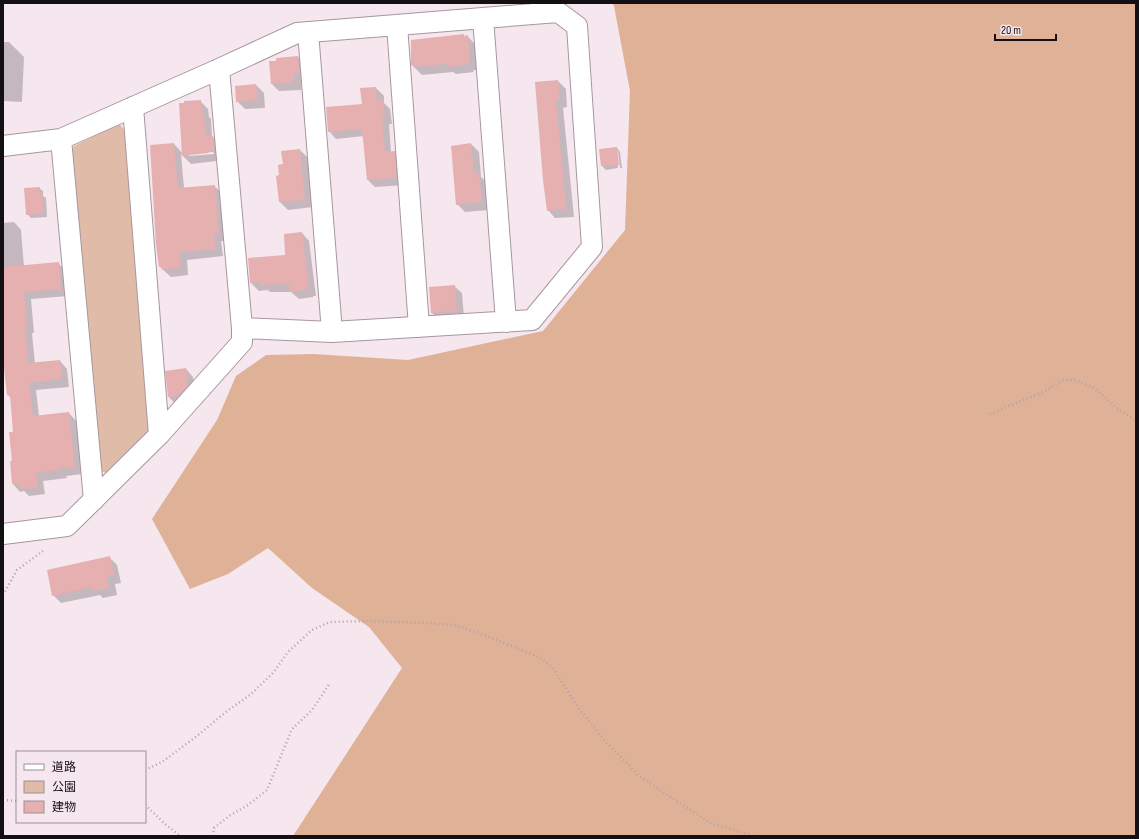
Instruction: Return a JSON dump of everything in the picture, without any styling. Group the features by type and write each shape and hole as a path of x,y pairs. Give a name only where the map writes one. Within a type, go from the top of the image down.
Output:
{"street":[{"path":"3,146 61,139 297,33 558,12 577,26 592,247 532,320 332,332 242,328"},
{"path":"484,18 506,322"},
{"path":"397,25 419,327"},
{"path":"308,32 332,332"},
{"path":"3,534 67,526 159,435 242,342 242,328 218,69"},
{"path":"133,107 159,435"},
{"path":"61,139 94,500"}],"path":[{"path":"990,414 1043,392 1062,380 1075,380 1094,388 1117,408 1136,421"},
{"path":"3,596 17,570 45,549"},
{"path":"146,769 168,758 227,711 250,695 273,673 288,652 312,630 330,622 376,621 428,623 454,626 480,633 543,659 554,671 579,709 606,742 639,776 710,823 754,836"},
{"path":"213,836 214,828 267,790 292,729 312,710 330,683"},
{"path":"3,800 16,801"},
{"path":"146,806 180,836"}],"green space":[{"path":"119,124 127,132 149,432 107,473 97,470 71,154 74,146"}],"shaded area":[{"path":"612,3 1136,3 1136,836 293,836 402,668 369,627 312,588 268,548 228,574 190,589 152,519 217,420 236,376 266,355 314,354 408,360 543,331 625,230 630,91 614,6"}],"building":[{"path":"464,34 464,36 468,35 470,62 466,63 466,65 447,67 447,64 413,67 413,65 411,65 411,40"},
{"path":"298,56 300,74 293,74 294,82 271,84 269,61 276,61 276,58"},
{"path":"558,80 560,100 556,100 566,209 547,211 535,82"},
{"path":"256,84 258,100 236,102 235,86"},
{"path":"376,87 377,101 383,100 385,117 382,117 385,152 395,151 397,178 367,180 362,129 328,132 326,107 362,104 360,88"},
{"path":"201,100 201,110 203,110 206,136 213,136 215,151 182,156 179,103 184,103 184,101"},
{"path":"174,143 178,188 215,185 219,234 214,234 216,249 179,252 181,267 162,270 162,267 159,267 156,245 150,145"},
{"path":"471,143 474,173 479,173 482,202 456,205 451,146"},
{"path":"617,147 619,165 601,166 599,149"},
{"path":"300,149 305,200 279,202 276,176 279,175 278,165 283,164 281,151"},
{"path":"40,187 44,213 26,215 24,188"},
{"path":"302,232 309,288 306,290 290,292 289,284 261,285 261,282 250,283 248,258 285,255 284,234"},
{"path":"59,262 61,289 24,292 28,363 60,360 62,379 29,383 33,416 69,412 75,467 59,468 60,470 36,473 38,487 20,489 20,483 12,484 10,461 12,461 9,432 13,432 10,395 7,395 3,359 3,267"},
{"path":"455,285 457,311 431,313 429,287"},
{"path":"186,368 188,386 178,396 168,397 165,371"},
{"path":"110,556 114,575 107,576 109,588 94,591 93,587 52,596 47,570"}]}
